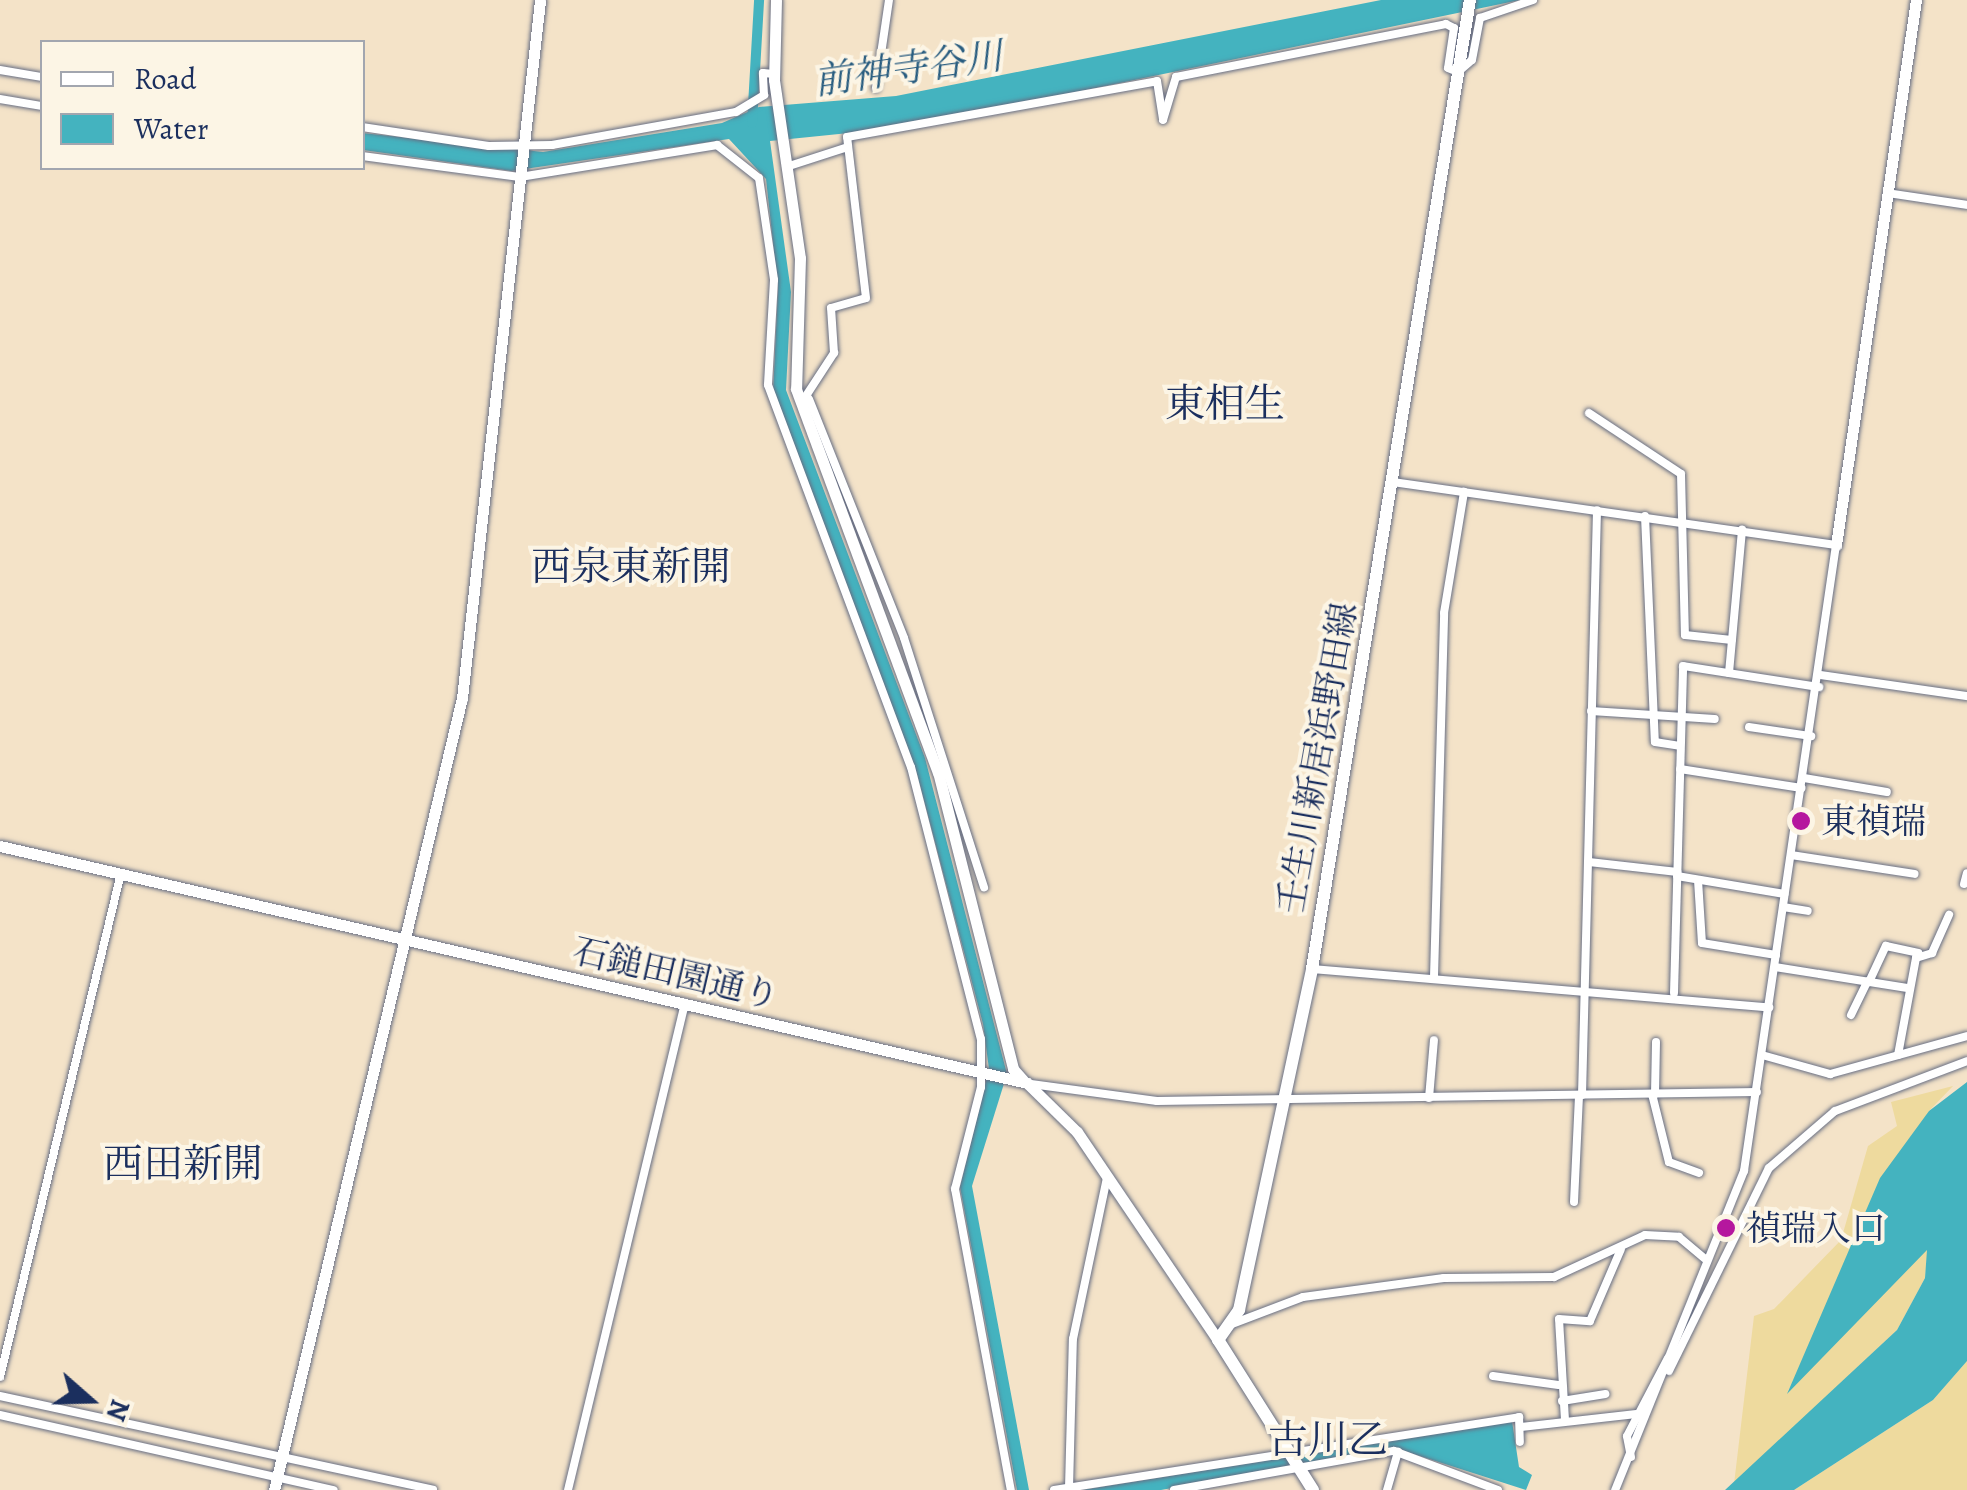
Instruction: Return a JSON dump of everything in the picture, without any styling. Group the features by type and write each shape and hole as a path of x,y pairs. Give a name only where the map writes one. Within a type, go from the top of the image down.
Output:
{"main road":[{"name":"壬生川新居浜野田線","path":"1218,1340 1232,1324 1312,968 1470,0"},
{"path":"1218,1340 1313,1490"}],"street":[{"path":"275,1482 462,698 540,0"},
{"path":"776,0 774,74 800,258 805,401 938,772 1013,1070 1107,1177 1218,1340"},
{"path":"876,88 889,0"},
{"path":"805,401 835,347 830,308 866,298 847,138 1157,80 1162,120 1176,77 1446,24 1454,28 1448,68 1458,72 1472,60 1480,18 1533,0"},
{"path":"1663,1380 1704,1258 1744,1171 1822,675 1836,544 1916,0"},
{"path":"0,70 40,76"},
{"path":"365,127 523,147 752,103 764,73 774,74"},
{"path":"0,99 40,106"},
{"path":"365,156 520,174 717,145 759,178 774,280 768,385 910,767 983,1072 955,1190 1012,1490"},
{"path":"785,167 848,147"},
{"path":"1886,192 1967,204"},
{"path":"805,401 904,638 984,887"},
{"path":"1589,413 1681,474 1687,521 1685,635 1732,640"},
{"path":"1393,482 1836,544"},
{"path":"1434,976 1444,613 1464,492"},
{"path":"1574,1202 1586,986 1596,510"},
{"path":"1645,516 1656,744 1680,746"},
{"path":"1730,672 1742,530"},
{"path":"1674,993 1683,666 1819,687"},
{"path":"1822,675 1967,696"},
{"path":"1592,710 1715,720"},
{"path":"1749,727 1810,736"},
{"path":"1680,769 1887,792"},
{"name":"石鎚田園通り","path":"0,846 1026,1083"},
{"path":"1792,855 1916,874"},
{"path":"1589,862 1785,894"},
{"path":"1964,884 1967,873"},
{"path":"0,1378 121,874"},
{"path":"1698,880 1702,943 1776,955"},
{"path":"1784,907 1808,911"},
{"path":"1851,1015 1886,946 1932,953 1949,916"},
{"path":"1898,1054 1907,988 1918,953"},
{"path":"1775,967 1907,988"},
{"path":"1312,968 1674,993 1769,1007"},
{"path":"568,1490 685,1003"},
{"path":"1762,1055 1830,1074 1967,1036"},
{"path":"1429,1098 1434,1040"},
{"path":"1656,1042 1653,1094 1669,1162 1700,1172"},
{"path":"1616,1490 1663,1380 1770,1168 1836,1110 1967,1061"},
{"path":"1026,1083 1128,1100 1756,1092"},
{"path":"1069,1489 1073,1339 1107,1177"},
{"path":"1232,1324 1303,1297 1444,1278 1533,1282 1623,1245 1680,1237 1704,1258"},
{"path":"1565,1420 1558,1384 1559,1319 1590,1321 1623,1245"},
{"path":"1631,1457 1625,1445 1636,1414 1668,1358"},
{"path":"1493,1376 1558,1384"},
{"path":"1562,1402 1605,1394"},
{"path":"0,1396 280,1461 433,1490"},
{"path":"1520,1427 1636,1414"},
{"path":"0,1415 275,1482 334,1490"},
{"path":"1054,1490 1287,1450 1519,1417 1520,1442"},
{"path":"1387,1490 1398,1452"},
{"path":"1174,1490 1398,1452 1498,1490"}],"sand":[{"path":"1953,1086 1929,1111 1788,1391 1928,1248 1925,1278 1897,1330 1734,1484 1754,1316 1774,1309 1841,1240 1868,1146 1897,1126 1891,1102"},
{"path":"1967,1361 1967,1490 1794,1490 1933,1400"}],"water":[{"path":"1381,0 1520,0 908,127 770,141 791,292 786,390 925,758 1007,1074 972,1186 1029,1490 1017,1490 960,1187 989,1069 983,1024 917,774 773,393 778,288 766,179 729,139 511,171 365,150 365,133 543,152 722,123 759,107 896,96"},
{"path":"1967,1082 1967,1361 1933,1400 1794,1490 1725,1490 1897,1330 1925,1278 1927,1250 1787,1394 1880,1178 1929,1111"},
{"path":"1512,1421 1519,1467 1532,1475 1526,1490 1395,1448 1161,1490 1082,1490"}],"waterway":[{"path":"752,123 759,0"}],"place":[{"name":"東禎瑞","path":"1801,821"},
{"name":"禎瑞入口","path":"1726,1228"}],"district":[{"name":"東相生","path":"1225,404"},
{"name":"西泉東新開","path":"631,567"},
{"name":"西田新開","path":"183,1164"},
{"name":"古川乙","path":"1328,1440"}],"water label":[{"name":"前神寺谷川","path":"908,69"}]}
